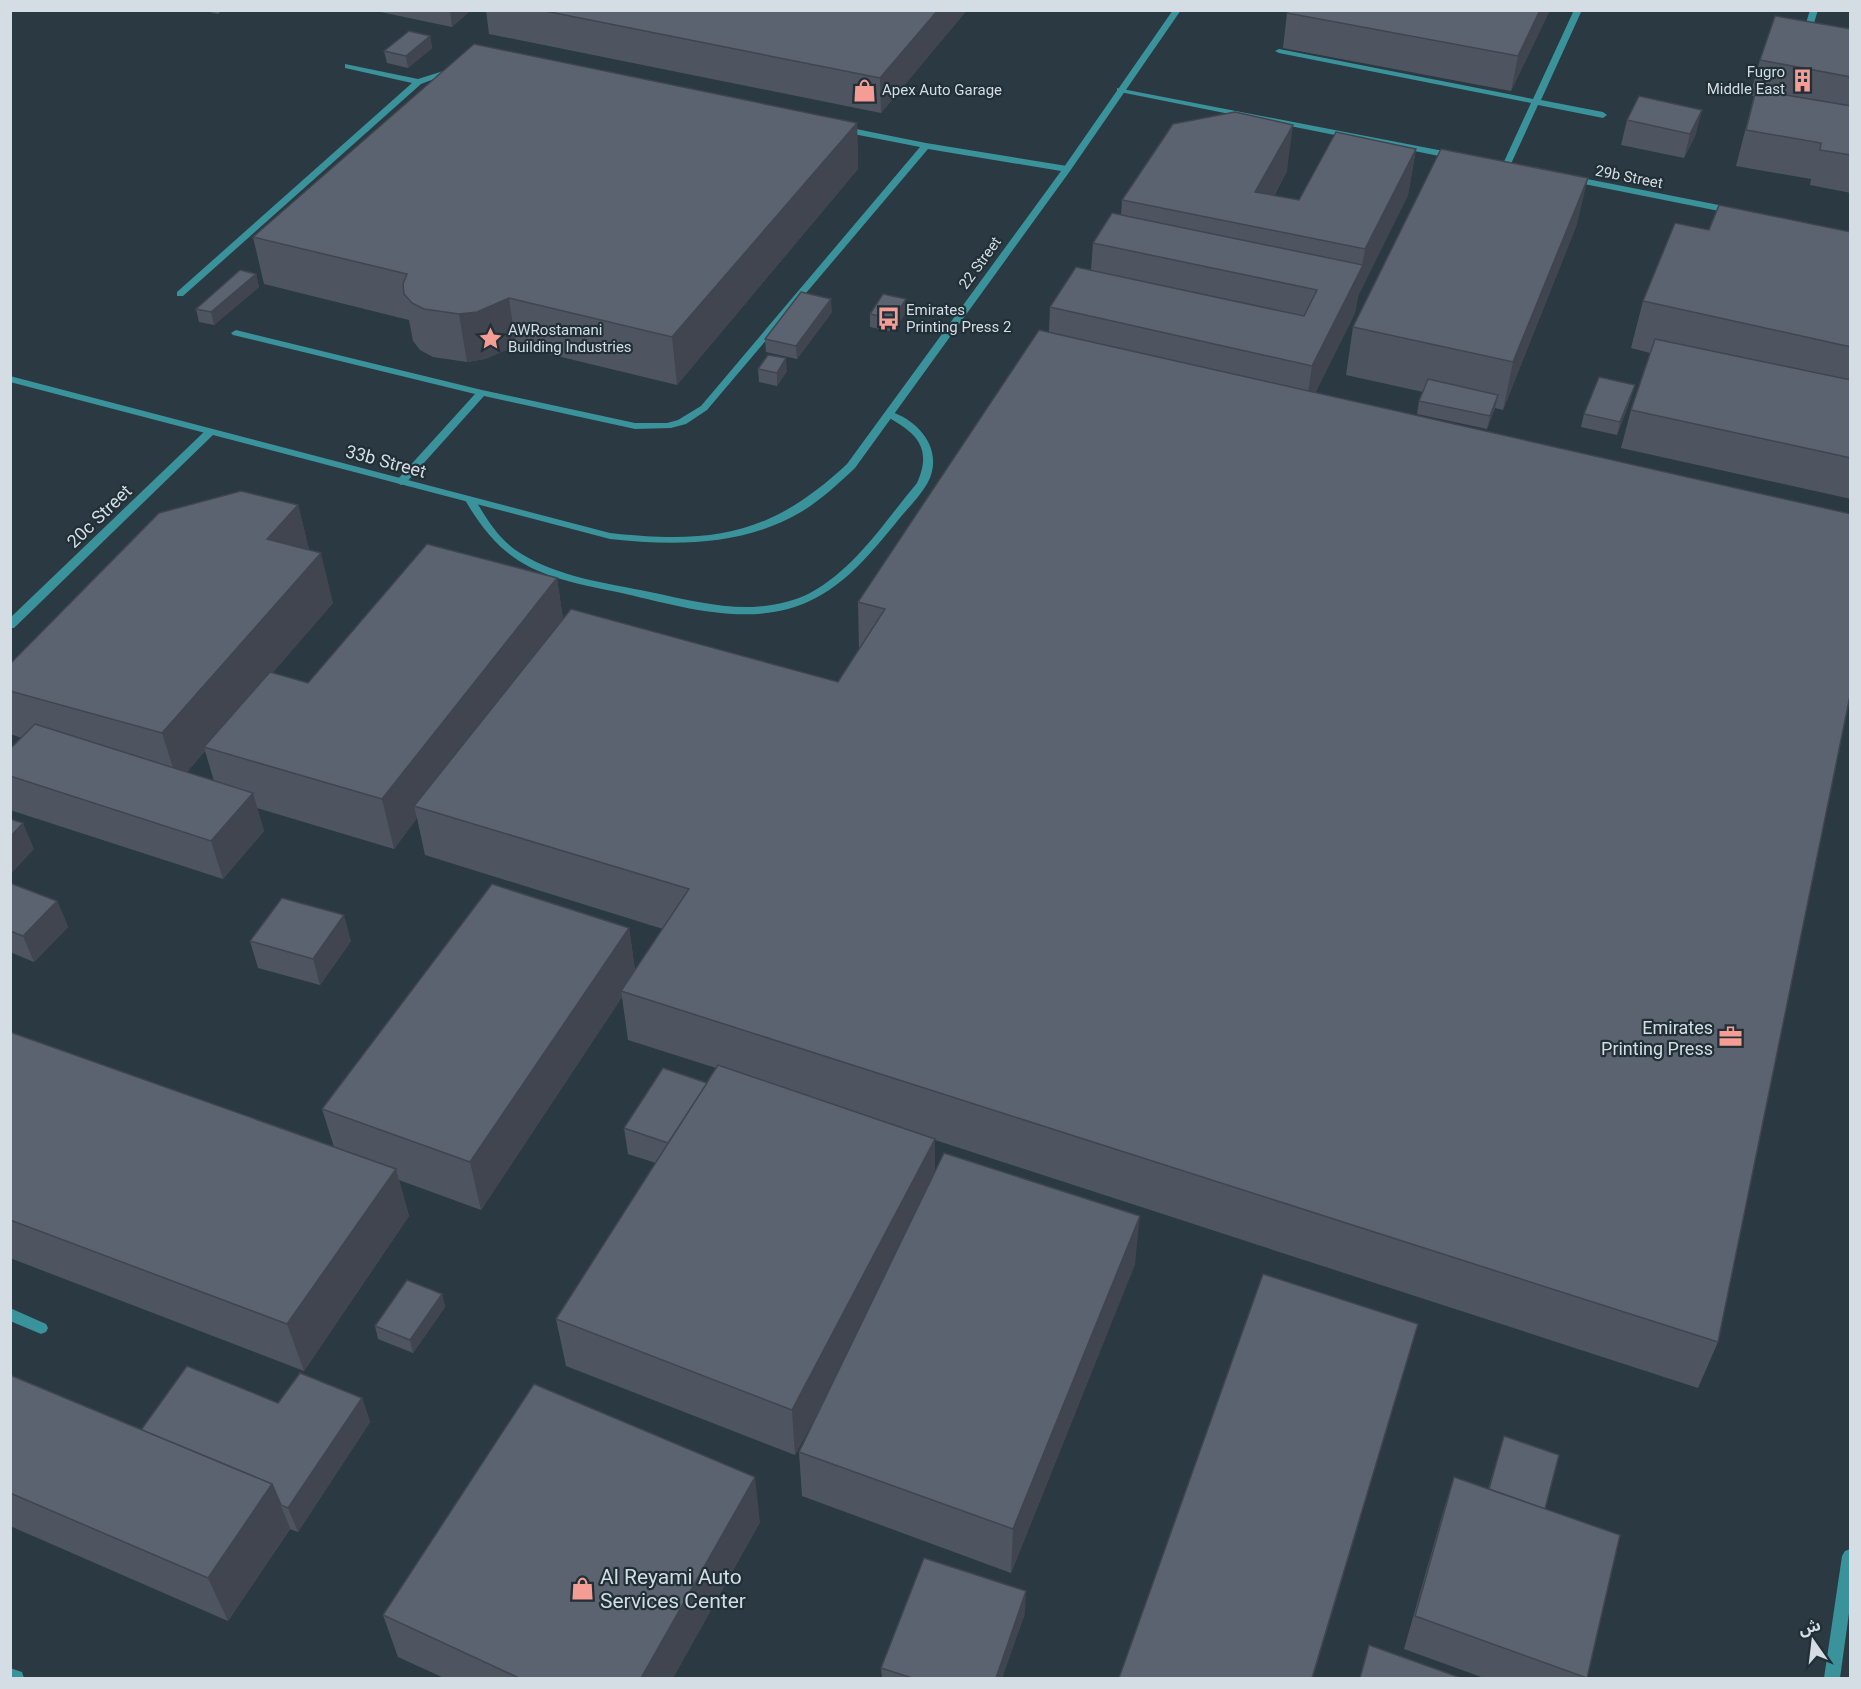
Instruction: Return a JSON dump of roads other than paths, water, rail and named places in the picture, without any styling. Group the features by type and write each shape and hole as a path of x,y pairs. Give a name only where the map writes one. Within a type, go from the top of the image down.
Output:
{"street":[{"name":"22 Street","path":"756,530 786,517 834,484 851,465 1067,169 1177,10"},
{"path":"1506,166 1578,10"},
{"path":"1806,38 1814,10"},
{"path":"1279,51 1603,116"},
{"path":"348,66 418,82"},
{"path":"180,294 418,82 467,68"},
{"path":"1120,90 1459,157"},
{"path":"834,127 926,146 1067,169"},
{"path":"236,333 482,393 635,426 667,426 695,415 704,408 926,146"},
{"path":"1494,164 1517,168"},
{"name":"29b Street","path":"1563,177 1747,214"},
{"name":"33b Street","path":"10,379 610,537 638,540 698,540 756,530"},
{"path":"401,482 482,393"},
{"path":"470,500 479,518 492,535 509,550 532,565 560,577 714,609 739,612 764,611 789,606 807,600 836,582 922,484 931,460 928,447 919,434 906,423 889,414"},
{"name":"20c Street","path":"10,625 210,432"},
{"path":"10,1314 41,1328"},
{"path":"1832,1678 1851,1556"},
{"path":"10,1676 16,1678"}],"place":[{"name":"Fugro Middle East","path":"1803,81"},
{"name":"Apex Auto Garage","path":"864,90"},
{"name":"Emirates Printing Press 2","path":"888,319"},
{"name":"AWRostamani Building Industries","path":"490,339"},
{"name":"Emirates Printing Press","path":"1731,1037"},
{"name":"Al Reyami Auto Services Center","path":"582,1589"}]}
